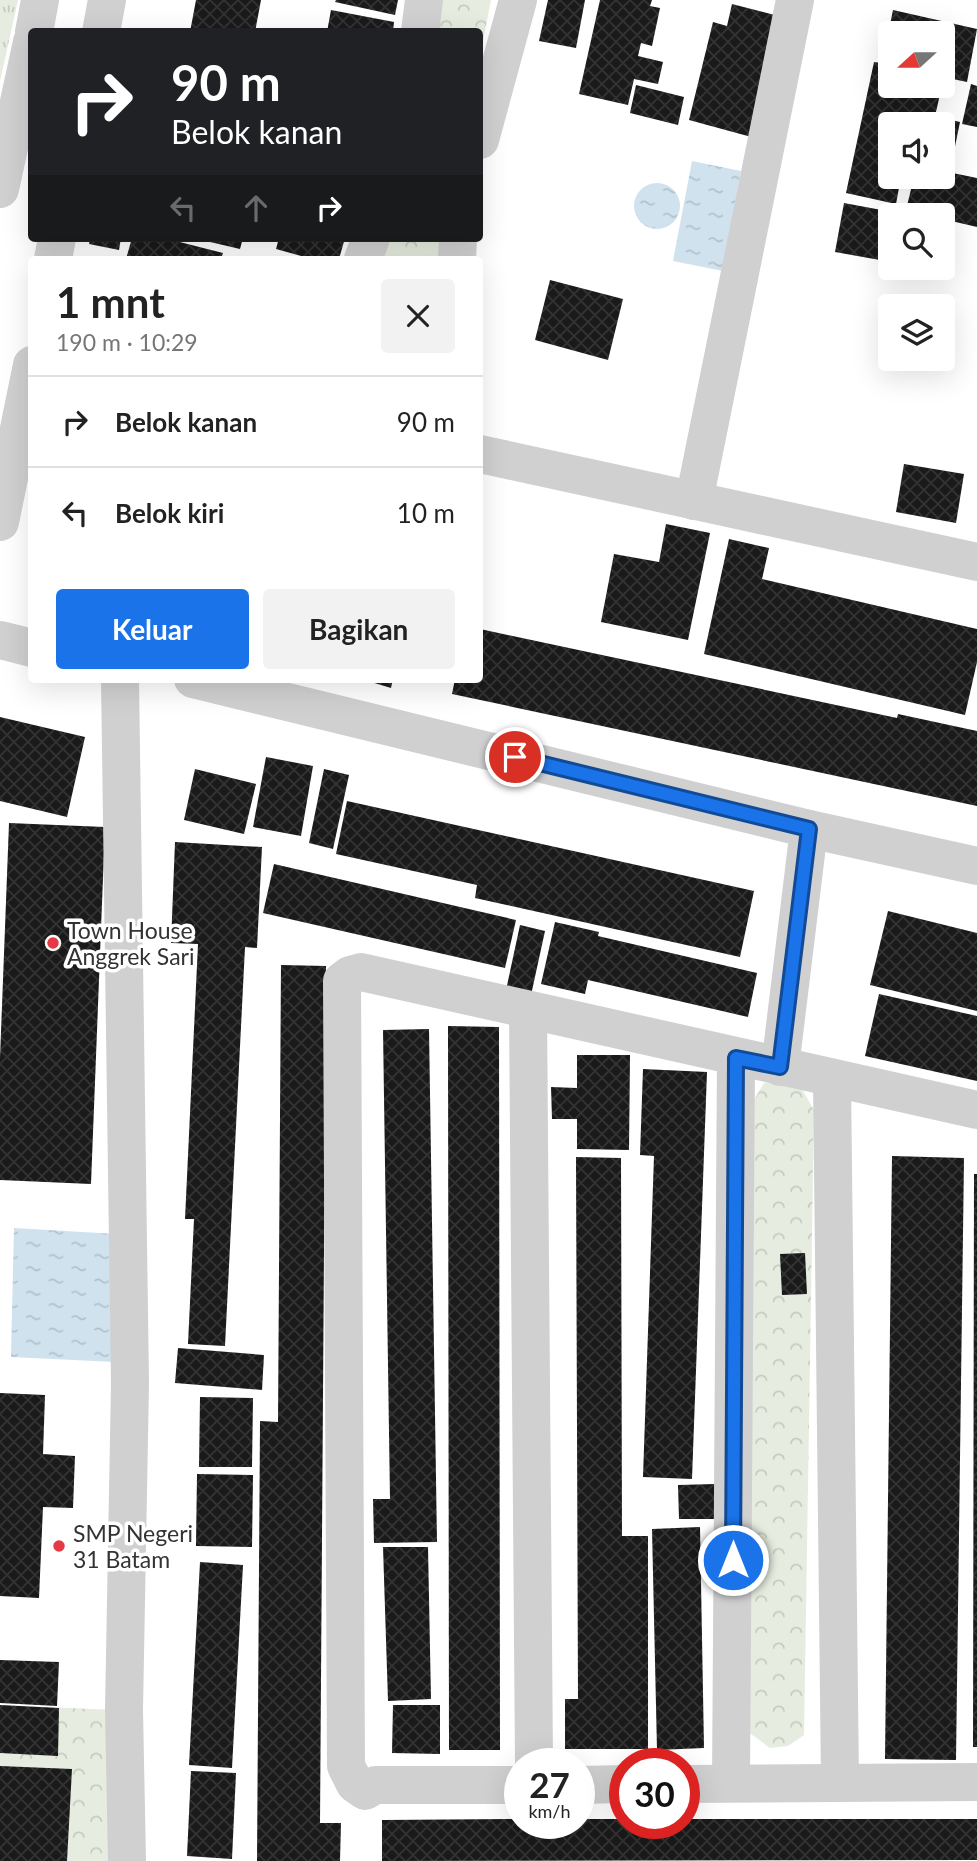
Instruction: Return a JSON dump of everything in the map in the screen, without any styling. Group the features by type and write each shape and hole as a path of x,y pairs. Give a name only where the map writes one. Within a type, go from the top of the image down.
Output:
{"street":[{"path":"35,28 40,0"},
{"path":"102,28 107,0"},
{"path":"421,28 425,0"},
{"path":"483,128 518,0"},
{"path":"694,501 795,0"},
{"path":"0,189 28,66"},
{"path":"0,522 28,385"},
{"path":"483,455 977,562"},
{"path":"0,640 28,647"},
{"path":"120,683 131,1383 124,1710 127,1861"},
{"path":"209,683 809,829 977,866"},
{"path":"780,1067 809,829"},
{"path":"504,1785 375,1786 365,1791 355,1784 346,1766 342,981 361,972 977,1110"},
{"path":"527,1010 534,1748"},
{"path":"732,1783 736,1058"},
{"path":"832,1079 840,1783"},
{"path":"700,1784 977,1782"}],"green space":[{"path":"0,0 18,0 0,81"},
{"path":"432,0 491,0 483,41 483,28 426,28"},
{"path":"385,242 442,242 445,256 380,256"},
{"path":"788,1079 803,1091 814,1110 804,1735 788,1746 770,1748 747,1731 754,1100 764,1083"},
{"path":"0,1705 115,1710 122,1861 0,1861"}],"water":[{"path":"692,161 741,171 723,271 673,261"},
{"path":"657,183 673,190 680,206 673,222 657,229 641,222 634,206 641,190"},
{"path":"14,1228 116,1234 115,1362 11,1357"}],"building":[{"path":"196,0 261,0 256,28 191,28"},
{"path":"398,0 395,15 335,2"},
{"path":"548,0 585,0 576,48 539,41"},
{"path":"600,0 652,0 650,6 660,8 652,46 641,43 638,56 663,62 658,84 634,79 628,105 579,94"},
{"path":"732,4 775,15 755,138 689,120 713,22 727,26"},
{"path":"331,10 394,22 393,28 328,28"},
{"path":"893,10 942,21 891,21"},
{"path":"956,24 977,29 967,82 956,80"},
{"path":"874,62 878,62 878,98 939,98 936,112 878,112 878,189 899,189 896,203 846,193"},
{"path":"971,84 977,86 977,127 962,124"},
{"path":"636,85 684,97 678,125 630,113"},
{"path":"955,121 960,122 955,146"},
{"path":"955,173 977,178 977,227 955,222 955,203 908,203 911,189 955,189"},
{"path":"844,203 878,209 878,260 835,252"},
{"path":"89,242 120,242 119,250"},
{"path":"131,242 180,242 223,253 222,256 127,256"},
{"path":"210,242 242,242 240,249"},
{"path":"278,242 344,242 340,256 301,256 276,249"},
{"path":"550,280 623,299 608,360 535,340"},
{"path":"904,464 964,474 956,523 896,512"},
{"path":"666,524 710,533 688,640 601,622 614,554 659,562"},
{"path":"729,539 769,548 762,579 977,629 977,662 965,715 704,654"},
{"path":"483,630 897,718 898,714 977,731 977,806 452,694 454,683 483,683"},
{"path":"374,683 392,683 391,688"},
{"path":"0,717 85,737 67,817 0,801"},
{"path":"266,757 313,766 301,836 253,827"},
{"path":"195,769 256,784 244,834 184,820"},
{"path":"324,769 349,775 333,849 309,843"},
{"path":"347,801 754,891 740,957 475,898 477,885 336,854"},
{"name":"Town House Anggrek Sari","path":"9,823 105,827 91,1184 0,1180 0,1058"},
{"path":"175,842 262,847 257,948 245,947 225,1346 188,1344 194,1219 185,1219 198,944 171,943"},
{"path":"274,864 516,920 505,968 263,913"},
{"path":"888,911 977,933 977,1011 870,985"},
{"path":"555,922 599,932 598,936 757,973 748,1017 588,980 585,994 541,984"},
{"path":"520,925 545,931 531,995 506,990"},
{"path":"281,965 326,966 320,1823 341,1823 340,1861 257,1861 260,1421 278,1422"},
{"path":"879,994 977,1016 977,1081 865,1056"},
{"path":"448,1026 499,1027 500,1750 449,1750"},
{"path":"429,1029 437,1542 374,1543 373,1499 390,1499 383,1030"},
{"path":"577,1055 630,1055 629,1150 577,1149 577,1119 552,1119 551,1087 577,1088"},
{"path":"643,1069 707,1072 692,1479 643,1477 654,1156 640,1155"},
{"path":"892,1156 964,1158 956,1760 885,1759"},
{"path":"576,1157 621,1158 622,1536 648,1536 648,1748 565,1748 565,1699 578,1699"},
{"path":"974,1174 977,1174 977,1747 973,1747"},
{"path":"805,1253 807,1294 782,1295 780,1254"},
{"path":"178,1348 264,1355 262,1390 175,1383"},
{"path":"0,1393 45,1395 43,1454 75,1456 73,1508 43,1507 39,1598 0,1596"},
{"path":"200,1397 253,1398 252,1467 199,1467"},
{"path":"197,1474 253,1475 252,1547 196,1546"},
{"path":"715,1484 716,1519 679,1519 678,1485"},
{"path":"700,1527 704,1748 657,1748 652,1529"},
{"path":"383,1547 428,1547 431,1699 388,1701"},
{"path":"200,1562 243,1565 232,1768 189,1765"},
{"path":"0,1660 59,1662 57,1706 0,1703"},
{"path":"0,1705 59,1708 58,1756 0,1753"},
{"path":"393,1705 440,1705 440,1754 392,1753"},
{"path":"0,1766 72,1769 67,1861 0,1861"},
{"path":"191,1771 236,1773 232,1859 187,1856"},
{"path":"504,1819 504,1839 595,1839 595,1819 609,1819 609,1839 700,1839 700,1819 977,1819 977,1860 382,1861 382,1820"}],"place":[{"name":"Town House Anggrek Sari","path":"53,943"},
{"name":"SMP Negeri 31 Batam","path":"59,1546"}],"route":[{"path":"515,757 809,829 780,1067 736,1058 733,1560"}]}
